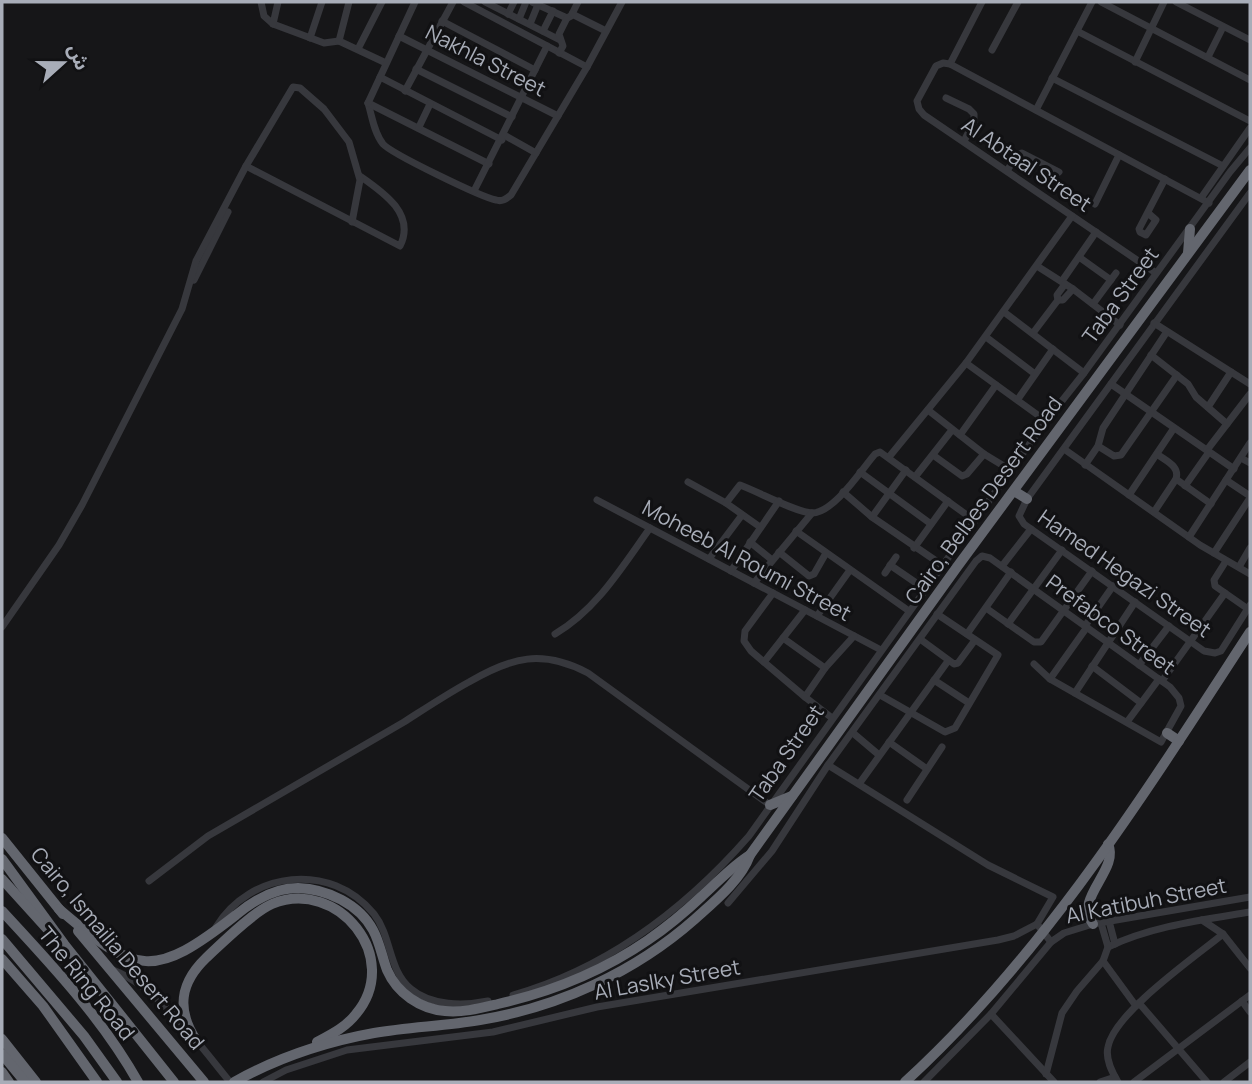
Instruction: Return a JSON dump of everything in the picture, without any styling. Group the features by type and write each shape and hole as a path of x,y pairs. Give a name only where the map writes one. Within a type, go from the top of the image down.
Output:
{"highway":[{"name":"Cairo, Belbes Desert Road","path":"750,855 792,796 836,745 946,592 1014,491 1250,170"},
{"path":"1188,253 1190,229"},
{"path":"1014,491 1027,499"},
{"path":"905,1082 960,1027 1108,844 1180,741 1250,632"},
{"path":"1164,738 1180,741"},
{"path":"770,806 792,796"},
{"name":"Cairo, Ismailia Desert Road","path":"2,838 204,1082"},
{"path":"1101,923 1088,915 1088,905 1110,856 1108,844"},
{"path":"60,909 111,951 139,961 165,960 192,947 257,899 294,888 320,891 346,902 364,917 373,930 392,979 399,989 432,1009 456,1012 543,989 594,971 648,940 750,855"},
{"path":"232,1082 279,1058 305,1049 374,1033 481,1020 530,1009 573,994 631,965 671,939 707,908 744,868 750,855"},
{"name":"Cairo, Ismailia Desert Road","path":"2,859 64,944 174,1082"},
{"path":"2,879 36,920 64,944"},
{"path":"195,1040 186,1022 184,1009 184,991 189,978 205,959 263,908 292,899 308,899 327,904 341,912 362,936 372,970 365,1002 346,1024 305,1049"},
{"name":"The Ring Road","path":"2,911 77,995 138,1082"},
{"name":"The Ring Road","path":"2,939 84,1036 117,1082"},
{"path":"2,959 43,1006 97,1082"},
{"path":"2,1039 36,1082"},
{"path":"2,1054 25,1082"},
{"path":"2,1072 9,1082"}],"street":[{"path":"261,2 264,16 273,24 324,43 339,41 386,63"},
{"path":"273,24 278,2"},
{"path":"310,38 322,2"},
{"path":"339,41 349,2"},
{"path":"358,49 382,2"},
{"path":"415,2 368,103 378,136 391,151 498,201 511,195 587,67 621,4 612,2"},
{"path":"405,91 453,2"},
{"path":"464,2 587,67"},
{"path":"485,2 498,5 508,14 560,40"},
{"path":"508,14 514,2"},
{"path":"519,19 526,2"},
{"path":"559,53 562,46 559,34 578,2"},
{"path":"982,2 950,64 1209,203"},
{"path":"1036,110 1092,2"},
{"path":"1101,2 1250,79"},
{"path":"1135,62 1164,2"},
{"path":"1176,2 1250,40"},
{"path":"530,24 536,3 606,31"},
{"path":"992,50 1015,3"},
{"path":"543,31 553,11"},
{"path":"442,21 535,70"},
{"path":"1208,57 1223,27"},
{"path":"1077,31 1250,121"},
{"name":"Nakhla Street","path":"399,36 558,116"},
{"path":"474,191 547,46"},
{"name":"Al Abtaal Street","path":"950,64 936,66 917,101 924,115 1156,273"},
{"path":"416,69 512,117"},
{"path":"380,77 430,104 536,153"},
{"path":"1052,78 1223,166"},
{"path":"2,627 59,545 82,505 177,320 189,285 249,165 291,88 295,86 320,104 344,132 351,147 360,176 360,190 352,222"},
{"path":"946,98 974,114 974,122 964,141"},
{"path":"368,103 489,164"},
{"path":"419,127 430,104"},
{"path":"1201,198 1250,128"},
{"name":"Taba Street","path":"543,989 619,949 666,916 723,866 749,836 1046,421 1250,148"},
{"path":"1007,170 1016,156 1022,153 1059,172"},
{"path":"1096,204 1119,155"},
{"path":"249,165 400,246 404,236 404,223 394,203 360,176"},
{"path":"1148,213 1165,179"},
{"name":"Hamed Hegazi Street","path":"1249,607 1220,651 1210,653 1024,524 1019,516 1027,499 1250,193"},
{"path":"887,455 966,363 1072,216"},
{"path":"1032,333 1058,300 1057,295 1064,282 1096,232"},
{"path":"1079,257 1111,280"},
{"path":"1037,266 1064,282 1120,325"},
{"path":"1093,304 1116,273"},
{"path":"1058,300 1063,300 1073,289"},
{"path":"1004,312 1084,373"},
{"path":"1154,323 1250,384"},
{"path":"1086,465 1098,446 1103,428 1166,333"},
{"path":"985,338 1035,374"},
{"path":"1018,399 1053,349"},
{"path":"1151,355 1188,384 1193,394 1227,424"},
{"path":"966,363 1046,421"},
{"path":"1208,407 1231,372"},
{"path":"1098,446 1119,456 1177,376"},
{"path":"1111,384 1234,469"},
{"path":"960,435 996,385"},
{"path":"1185,486 1250,394"},
{"path":"928,410 984,454 1012,471"},
{"path":"1129,495 1174,428"},
{"path":"915,477 952,430"},
{"path":"1189,537 1250,443"},
{"path":"1064,449 1214,554 1250,574"},
{"path":"754,583 811,513 825,509 875,454 880,452 975,521"},
{"path":"933,455 959,475 965,476 984,454"},
{"path":"1154,512 1177,479 1178,473 1176,468 1157,454"},
{"path":"1241,458 1250,463"},
{"path":"872,517 906,470"},
{"path":"860,472 931,524"},
{"path":"1177,479 1210,504"},
{"path":"1214,554 1250,497 1226,480"},
{"path":"688,482 726,503 760,527"},
{"path":"726,503 740,485 811,513"},
{"path":"843,492 914,548 942,565"},
{"name":"Moheeb Al Roumi Street","path":"597,500 881,650"},
{"path":"731,571 779,501"},
{"path":"914,548 948,501"},
{"path":"709,559 742,515"},
{"path":"555,634 573,623 594,602 650,528"},
{"path":"1002,566 1031,529"},
{"path":"796,531 909,611"},
{"path":"750,542 772,560"},
{"path":"1239,567 1250,548"},
{"path":"1009,624 1062,550"},
{"path":"779,552 809,576 814,574 827,553"},
{"path":"885,573 896,557"},
{"name":"Prefabco Street","path":"946,592 979,558 990,558 1011,572 1176,693 1181,706 1164,738"},
{"path":"1226,561 1214,580 1217,588 1249,607"},
{"path":"890,565 925,589"},
{"path":"817,616 850,570"},
{"path":"986,608 1039,643 1092,571"},
{"path":"967,635 1011,572"},
{"path":"1050,679 1113,586"},
{"path":"729,903 772,851 828,765 836,745 853,733 920,639 937,614 946,592"},
{"path":"773,593 745,631 746,646 831,719"},
{"path":"1127,722 1225,593"},
{"path":"1074,693 1135,602"},
{"path":"764,662 805,610"},
{"path":"880,695 948,732 955,728 999,655 937,614"},
{"path":"1139,665 1169,626"},
{"path":"805,697 825,668 854,636"},
{"path":"783,638 825,668"},
{"path":"920,639 953,664 958,663 975,640"},
{"path":"149,881 208,836 432,703 496,667 526,658 553,660 588,673 770,806"},
{"path":"859,784 948,661"},
{"path":"1034,664 1050,679 1074,693 1127,722 1164,738"},
{"path":"1093,666 1141,703"},
{"path":"934,680 970,703"},
{"path":"853,733 879,755"},
{"path":"889,742 927,769"},
{"path":"907,800 942,747"},
{"path":"828,765 988,865 1053,897 1040,929 1051,942 991,1014 924,1082"},
{"name":"Al Katibuh Street","path":"1051,942 1064,933 1101,923 1250,897"},
{"path":"1045,1074 1062,1013 1103,961 1111,945 1156,929 1250,912"},
{"path":"1202,920 1223,934 1250,968"},
{"path":"1101,923 1111,945"},
{"name":"Al Laslky Street","path":"264,1082 279,1073 347,1050 494,1032 597,1007 998,940 1040,929"},
{"path":"1100,1082 1117,1080 1108,1062 1107,1050 1116,1026 1138,1004 1223,934"},
{"path":"1103,961 1207,1082"},
{"path":"108,968 143,987 232,1082"},
{"path":"1134,1082 1250,995"},
{"path":"1242,1001 1250,1012"},
{"path":"991,1014 1054,1082"},
{"path":"1224,1082 1250,1062"},
{"path":"273,1082 279,1073"}]}
